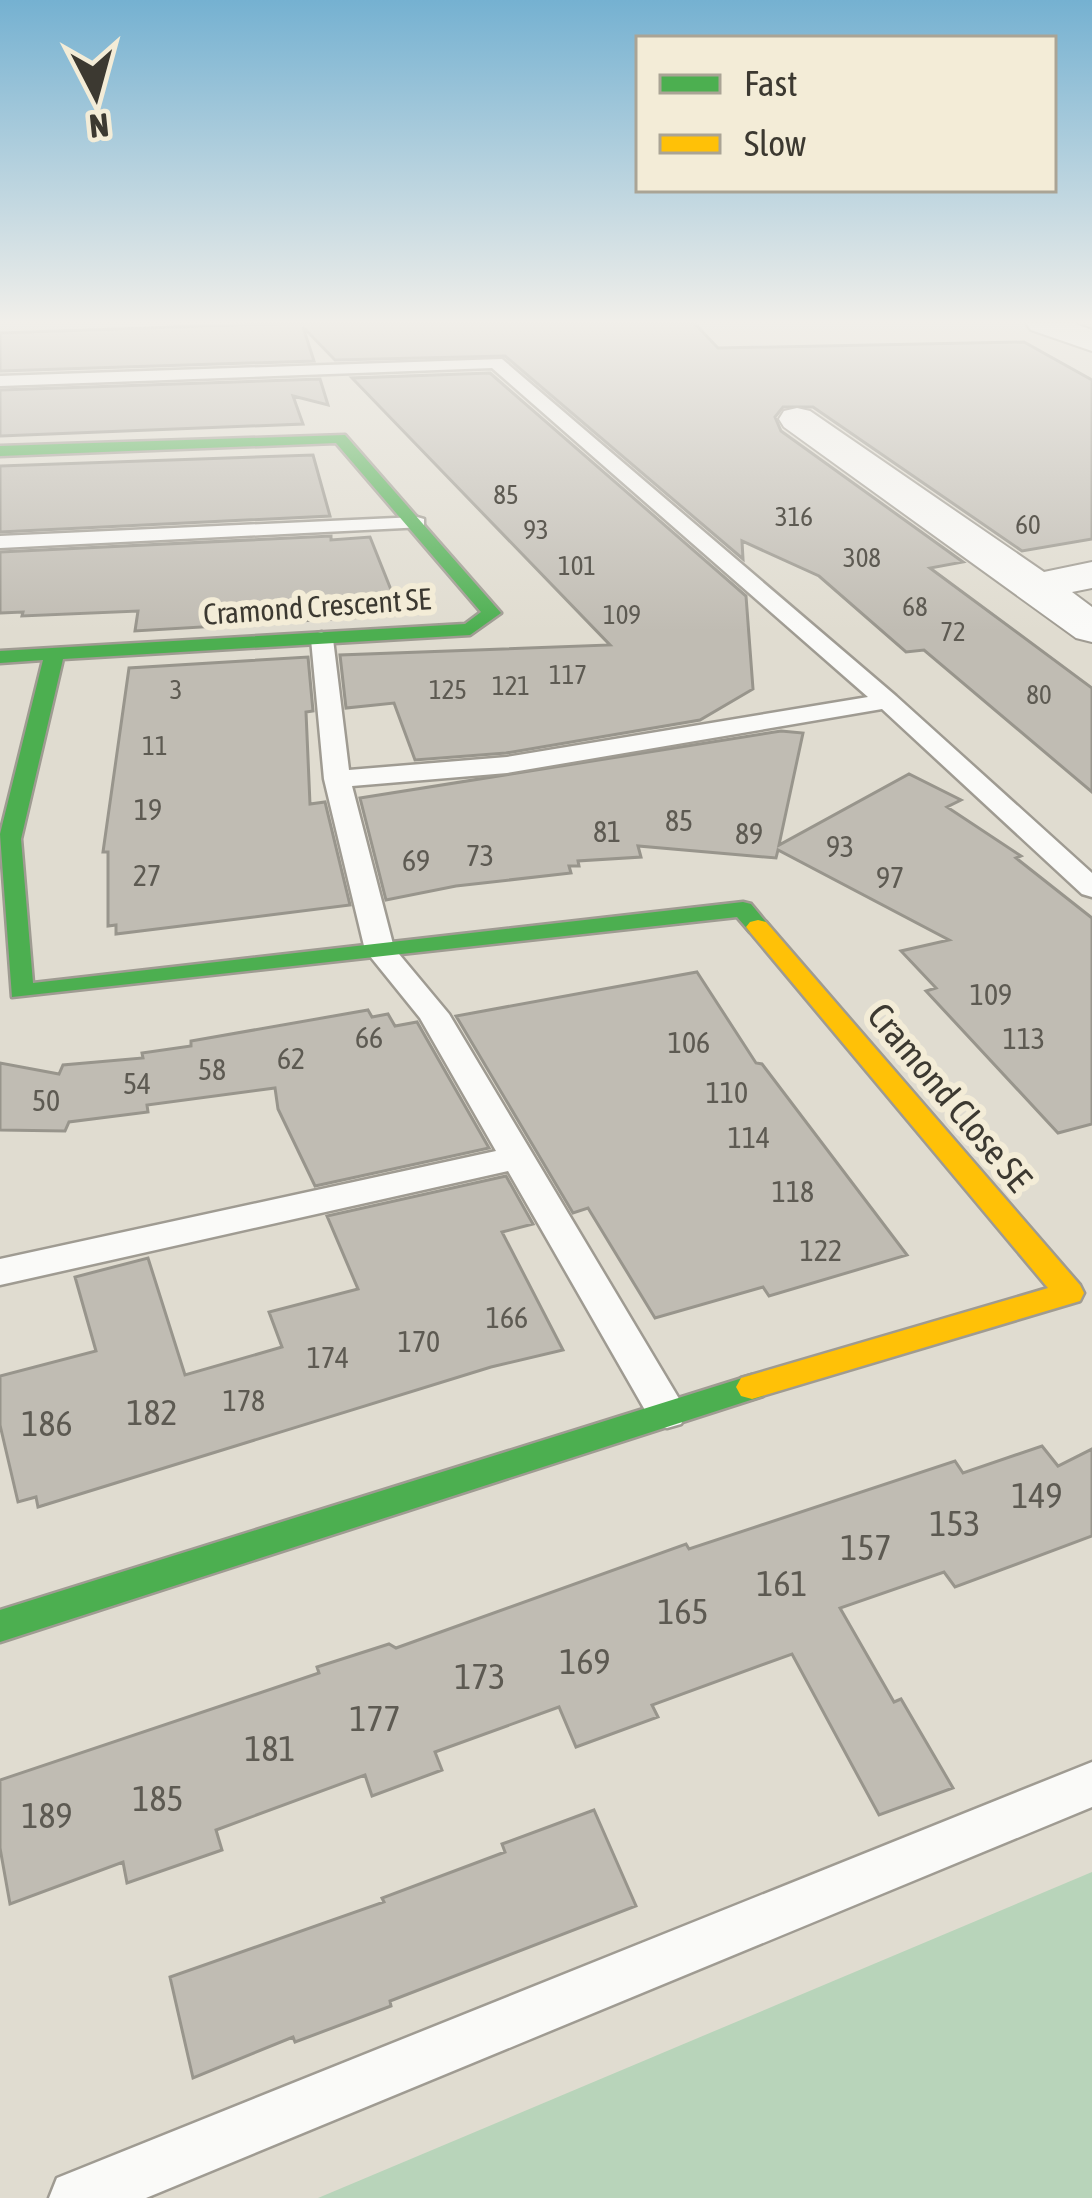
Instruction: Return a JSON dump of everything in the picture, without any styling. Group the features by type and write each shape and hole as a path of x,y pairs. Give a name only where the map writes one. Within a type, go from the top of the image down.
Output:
{"street":[{"path":"806,426 1092,628"},
{"name":"Cramond Crescent SE","path":"0,452 340,438 492,613 470,629 0,657"},
{"path":"1037,587 1092,575"},
{"name":"Cramond Close SE","path":"0,1626 667,1413 1069,1293 743,909 21,992 10,839 54,655"}],"lane":[{"path":"568,426 886,701 1092,888"},
{"path":"0,542 417,523"},
{"path":"322,639 337,779 380,950 433,1014 667,1413"},
{"path":"337,779 507,765 886,701"},
{"path":"0,1272 516,1158"},
{"path":"77,2198 1092,1784"}],"green space":[{"path":"1092,1872 1092,2198 318,2198"}],"building":[{"path":"0,426 263,426 0,436"},
{"path":"398,426 550,426 746,596 753,689 700,720 506,753 415,760 394,703 346,708 340,655 610,645"},
{"path":"587,426 779,426 963,562 930,568 1092,688 1092,792 924,650 906,652 819,576 742,541 743,559"},
{"path":"840,426 1092,426 1092,539 1022,551"},
{"path":"313,455 330,516 0,532 0,466"},
{"path":"331,536 331,540 370,537 401,615 135,631 138,611 0,613 0,552"},
{"path":"308,657 313,711 306,712 310,804 325,802 350,905 116,934 116,925 108,926 108,852 103,852 129,668"},
{"path":"781,731 803,733 779,845 909,774 961,800 947,807 1021,856 1016,858 1092,918 1092,1124 1058,1133 926,991 936,988 901,951 949,940 778,850 776,858 638,846 641,857 578,861 579,866 569,866 571,873 456,886 386,900 360,798"},
{"path":"697,972 756,1063 762,1064 907,1255 769,1296 763,1287 655,1318 588,1208 573,1213 456,1016"},
{"path":"368,1010 372,1017 388,1014 395,1026 417,1022 489,1148 315,1186 278,1109 275,1088 147,1105 148,1112 69,1122 65,1131 0,1130 0,1063 59,1074 63,1065 143,1058 142,1053 191,1046 191,1041"},
{"path":"506,1176 533,1224 502,1232 563,1350 491,1367 38,1507 36,1497 18,1502 0,1425 0,1376 96,1351 75,1277 148,1258 185,1375 282,1347 269,1312 358,1289 327,1216"},
{"path":"1042,1446 1058,1466 1092,1449 1092,1536 955,1587 944,1572 840,1608 894,1702 901,1699 953,1788 879,1815 792,1654 652,1705 658,1717 576,1747 559,1707 435,1752 442,1770 372,1796 365,1775 216,1830 222,1850 127,1883 123,1862 10,1904 0,1848 0,1780 319,1673 317,1667 389,1644 396,1648 686,1544 689,1549 955,1461 963,1473"},
{"path":"594,1810 636,1906 390,2001 391,2006 295,2042 293,2037 193,2078 170,1977 384,1902 382,1898 505,1852 502,1844"}],"traffic: fast":[{"path":"0,451 340,438 492,613 470,629 0,657"},
{"path":"54,655 10,839 21,992 743,909 758,927"},
{"path":"0,1626 752,1387"}],"traffic: slow":[{"path":"752,1387 1069,1293 758,927"}]}
